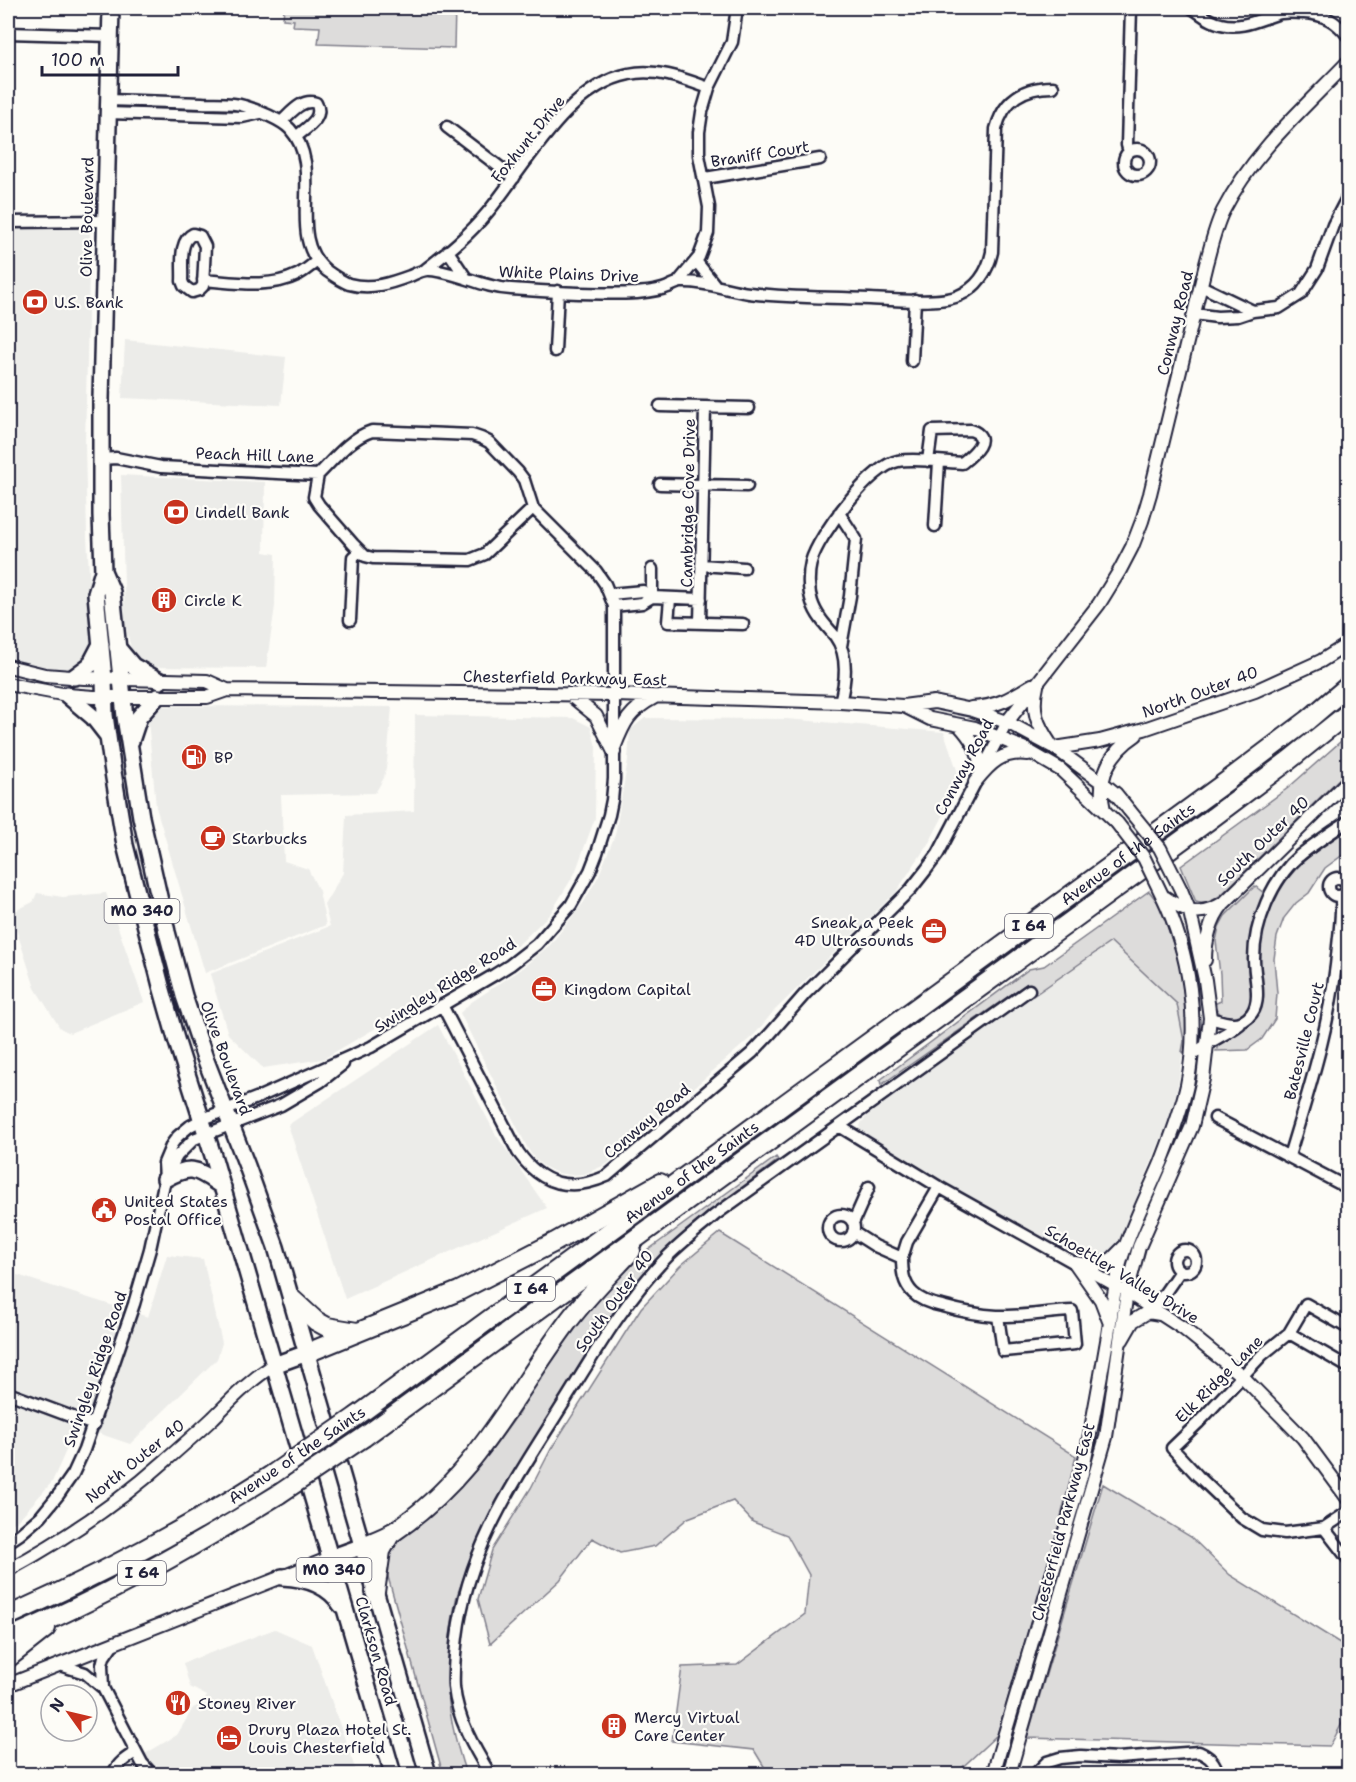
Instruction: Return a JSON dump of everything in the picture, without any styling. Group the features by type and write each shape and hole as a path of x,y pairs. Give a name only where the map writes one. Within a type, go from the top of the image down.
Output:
{"highway":[{"name":"Avenue of the Saints","path":"8,1616 117,1564 207,1514 273,1474 357,1416 1227,781 1308,720 1348,686"},
{"name":"Avenue of the Saints","path":"8,1638 66,1612 166,1561 279,1494 364,1437 1288,761 1348,712"},
{"path":"307,1353 459,1291 555,1242 654,1185 705,1162"},
{"path":"363,1546 391,1533 461,1474 493,1432 582,1303 654,1225"},
{"path":"292,1299 316,1321 327,1327 359,1333"},
{"path":"375,1592 381,1551 391,1533"},
{"path":"8,1658 66,1612"}],"main road":[{"name":"Olive Boulevard","path":"111,8 100,459 103,571 96,594 107,735 125,845 174,1030 223,1186 274,1365"},
{"name":"Olive Boulevard","path":"103,571 112,592 129,747 155,883 176,964 194,1027 265,1213 363,1546"},
{"path":"74,677 90,665 100,644"},
{"path":"117,647 133,666 160,681"},
{"path":"67,695 93,717 107,735"},
{"path":"129,747 134,726 139,717 157,697"},
{"path":"165,1179 177,1172 189,1169 204,1174 223,1186"},
{"path":"274,1365 307,1353"},
{"name":"Clarkson Road","path":"274,1365 393,1774"},
{"path":"330,1558 363,1546"},
{"name":"Clarkson Road","path":"363,1546 428,1774"},
{"path":"282,1576 305,1579 317,1584 338,1599 345,1611"}],"street":[{"path":"679,281 700,255 708,233 709,207 699,155 699,132 709,88 732,42 737,8"},
{"path":"1129,152 1127,145 1131,8"},
{"path":"1192,8 1222,25 1249,24 1280,13 1315,13 1330,18 1348,36"},
{"path":"8,33 110,36"},
{"name":"Conway Road","path":"442,1005 526,1164 553,1181 569,1185 584,1185 616,1169 752,1053 805,994 911,889 938,854 1007,722 1099,604 1132,547 1150,494 1201,286 1222,212 1257,158 1348,62"},
{"name":"Foxhunt Drive","path":"426,269 473,230 565,113 592,90 628,74 659,74 677,77 709,88"},
{"name":"White Plains Drive","path":"426,269 508,289 639,293 667,288 679,281 766,295 915,300 959,296 983,275 992,252 996,129 999,119 1010,102 1019,95 1034,88 1053,87"},
{"path":"281,122 304,102 309,101 315,104 319,111 318,117 296,137"},
{"path":"108,106 242,105 281,122 296,137 304,154 307,170 307,238 316,262 338,279 349,284 364,286 380,286 426,269"},
{"path":"447,128 514,178"},
{"name":"Braniff Court","path":"705,178 820,159"},
{"path":"1194,314 1217,317 1238,316 1253,310 1279,308 1301,294 1317,269 1327,240 1348,196"},
{"path":"8,222 105,221"},
{"path":"192,234 200,236 204,242 203,280 201,288 192,292 182,281 184,242 192,234"},
{"path":"448,251 466,278"},
{"path":"696,261 715,285"},
{"path":"203,280 245,283 278,281 297,275 316,262"},
{"path":"1201,286 1253,310"},
{"path":"555,351 558,291"},
{"path":"1217,317 1223,302 1222,296"},
{"path":"912,361 915,300"},
{"path":"660,406 749,408"},
{"name":"Cambridge Cove Drive","path":"700,622 705,408"},
{"path":"841,646 822,621 813,603 809,583 811,562 821,537 839,513 885,466 898,461 933,462 962,463 977,450 980,442 979,436 970,430 933,431 933,462 935,526"},
{"name":"Peach Hill Lane","path":"100,459 116,458 161,467 318,475 355,439 372,431 472,435 489,442 524,480 533,508 596,571 610,594 614,606 615,695"},
{"path":"318,475 314,497 319,505 365,556 374,558 470,560 485,554 533,508"},
{"path":"660,484 747,486"},
{"path":"839,513 856,539 850,596 841,646 845,681 840,702"},
{"path":"350,620 353,557 360,551"},
{"path":"702,566 744,568"},
{"path":"651,569 652,597"},
{"name":"Cambridge Cove Drive","path":"610,594 643,591 652,597 700,599"},
{"name":"Cambridge Cove Drive","path":"614,606 642,603 652,597"},
{"path":"670,598 668,622 743,624"},
{"name":"North Outer 40","path":"1053,747 1100,741 1144,729 1255,691 1321,661 1348,644"},
{"name":"Chesterfield Parkway East","path":"8,666 45,675 104,679 207,681 227,690"},
{"path":"964,708 985,707 1006,701 1039,681"},
{"path":"1039,681 1034,697 1035,716 1039,727 1053,747"},
{"name":"Chesterfield Parkway East","path":"8,684 67,695 105,697 207,697 227,690 615,695 903,706 934,702 964,708 1007,722 1053,747 1116,794 1160,848 1182,890 1190,912 1204,976 1210,1018 1203,1079 1192,1126 1139,1247 1127,1292 1106,1437 1009,1774"},
{"path":"569,694 596,716 614,750"},
{"name":"Swingley Ridge Road","path":"205,1126 228,1118 259,1097 371,1047 510,965 548,933 571,905 590,871 609,815 614,779 615,695"},
{"path":"614,750 623,725 634,711 656,696"},
{"name":"Chesterfield Parkway East","path":"903,706 930,719 975,728 1034,754 1061,770 1117,823 1144,858 1165,899 1177,930 1190,986 1192,1009 1191,1057 1187,1085 1176,1125 1125,1245 1114,1286 1093,1423 1082,1473 993,1774"},
{"path":"959,725 970,737 975,747 981,770"},
{"path":"1104,810 1102,782 1106,767 1125,742 1144,729"},
{"path":"975,782 1003,755 1034,754"},
{"name":"South Outer 40","path":"1190,912 1214,909 1225,902 1348,781"},
{"path":"1191,1057 1197,1050 1230,1032 1251,1016 1257,999 1254,958 1257,929 1273,891 1290,865 1299,856 1348,821"},
{"name":"Batesville Court","path":"1289,1156 1330,1012 1342,919 1341,896"},
{"path":"1165,899 1190,912"},
{"path":"1204,976 1205,946 1220,907 1225,902"},
{"name":"South Outer 40","path":"489,1774 472,1745 459,1710 454,1680 459,1622 465,1591 492,1521 600,1345 639,1290 668,1256 715,1215 1029,990"},
{"path":"1210,1018 1230,1024 1245,1020"},
{"name":"Swingley Ridge Road","path":"8,1542 40,1516 59,1494 73,1474 94,1425 148,1258 165,1179 164,1163 172,1144 184,1130 281,1105 320,1082 351,1057"},
{"path":"1215,1118 1348,1188"},
{"name":"Schoettler Valley Drive","path":"838,1126 939,1187 1127,1292 1184,1329 1242,1376 1303,1438 1348,1499"},
{"path":"869,1187 853,1228 875,1246 902,1258"},
{"path":"939,1187 908,1242 902,1258 902,1272 912,1292 921,1299 973,1314 998,1316 1072,1311 1075,1344 1003,1351 998,1316"},
{"path":"1075,1263 1095,1266 1112,1259 1125,1245"},
{"path":"1075,1263 1101,1300 1110,1323"},
{"path":"1120,1343 1133,1322 1148,1312 1156,1312 1180,1271"},
{"name":"Elk Ridge Lane","path":"1324,1528 1285,1533 1262,1530 1252,1525 1212,1490 1172,1448 1262,1355 1289,1333 1306,1304 1348,1328"},
{"path":"1289,1333 1348,1367"},
{"name":"North Outer 40","path":"8,1570 49,1547 116,1501 178,1450 246,1385 274,1365"},
{"path":"8,1393 94,1425"},
{"path":"1348,1512 1324,1528 1348,1559"},
{"path":"8,1685 330,1558"},
{"path":"103,1688 102,1665 104,1657 113,1644"},
{"path":"60,1665 85,1673 103,1688 142,1763 152,1774"},
{"path":"113,1774 116,1766 136,1752"},
{"path":"1035,1774 1047,1762 1060,1758 1081,1756 1118,1758 1199,1752 1208,1756 1215,1763 1218,1774"}],"shaded area":[{"path":"284,8 455,8 454,48 318,44 320,27 293,26 294,20 283,19"},
{"path":"8,227 88,229 90,231 85,444 93,646 88,658 76,669 69,671 8,660"},
{"path":"125,340 286,357 281,405 122,398"},
{"path":"121,475 265,482 264,552 276,554 275,606 266,668 144,667 137,660 132,653 125,623"},
{"path":"163,706 392,707 384,778 375,793 281,795 284,861 308,869 319,891 326,925 205,973 156,807 148,720"},
{"path":"415,715 573,718 591,727 596,747 595,818 575,873 550,914 518,945 323,1059 263,1068 228,1034 210,974 330,926 324,905 343,873 346,815 414,811"},
{"path":"645,718 786,719 944,732 961,782 930,841 896,892 773,1012 755,1034 607,1164 585,1174 557,1173 543,1166 528,1149 460,1013 470,1003 517,972 550,945 584,902 599,875 615,835 628,760 630,730"},
{"path":"1348,735 1348,770 1222,894 1210,901 1196,902 1181,866 1288,788"},
{"path":"1348,827 1348,851 1325,868 1309,893 1296,903 1284,918 1277,937 1274,959 1277,993 1275,1019 1262,1039 1247,1050 1216,1051 1220,1040 1241,1030 1257,1014 1259,944 1263,925 1279,891 1303,862"},
{"path":"1255,886 1265,894 1255,921 1249,949 1251,1002 1247,1011 1236,1020 1222,1015 1214,1004 1221,1001 1216,941 1219,927 1225,916"},
{"path":"1149,891 1156,900 1159,900 1182,972 1188,1007 1186,1052 1182,1052 1184,1041 1177,1004 1111,942 1033,996 1026,984 881,1085 880,1080 1029,969 1044,966"},
{"path":"37,893 63,897 106,893 144,1002 70,1033 60,1028 35,988 11,913 33,902"},
{"path":"1111,942 1177,1004 1184,1041 1178,1085 1171,1114 1117,1246 1097,1259 1086,1259 1076,1256 862,1135 859,1130 861,1123 868,1115 963,1045"},
{"path":"438,1025 496,1135 547,1208 345,1299 288,1125"},
{"path":"776,1157 778,1160 687,1231 633,1288 580,1365 495,1508 471,1557 458,1593 449,1643 448,1697 456,1742 466,1774 443,1774 385,1566 393,1544 445,1502 471,1476 518,1414 563,1339 586,1309 633,1261"},
{"path":"720,1233 1076,1456 1055,1541 997,1735 955,1774 768,1773 754,1750 672,1741 682,1667 737,1665 805,1614 809,1575 787,1535 753,1522 733,1501 688,1518 655,1546 620,1553 592,1538 560,1580 490,1644 478,1599 492,1550 531,1488 551,1449 641,1308 680,1266"},
{"path":"167,1255 203,1259 222,1343 217,1359 130,1444 77,1426 52,1482 18,1520 8,1526 8,1272 148,1317"},
{"path":"1103,1484 1191,1537 1230,1575 1348,1648 1348,1712 1330,1746 1027,1738"},
{"path":"275,1629 312,1645 357,1774 119,1774 128,1764 177,1735 193,1708 202,1704 207,1696 190,1687 183,1663"}],"place":[{"name":"U.S. Bank","path":"35,302"},
{"name":"Lindell Bank","path":"176,512"},
{"name":"Circle K","path":"164,600"},
{"name":"BP","path":"194,757"},
{"name":"Starbucks","path":"213,838"},
{"name":"Sneak a Peek 4D Ultrasounds","path":"934,931"},
{"name":"Kingdom Capital","path":"544,989"},
{"name":"United States Postal Office","path":"104,1210"},
{"name":"Stoney River","path":"178,1703"},
{"name":"Mercy Virtual Care Center","path":"614,1726"},
{"name":"Drury Plaza Hotel St. Louis Chesterfield","path":"229,1738"}]}
